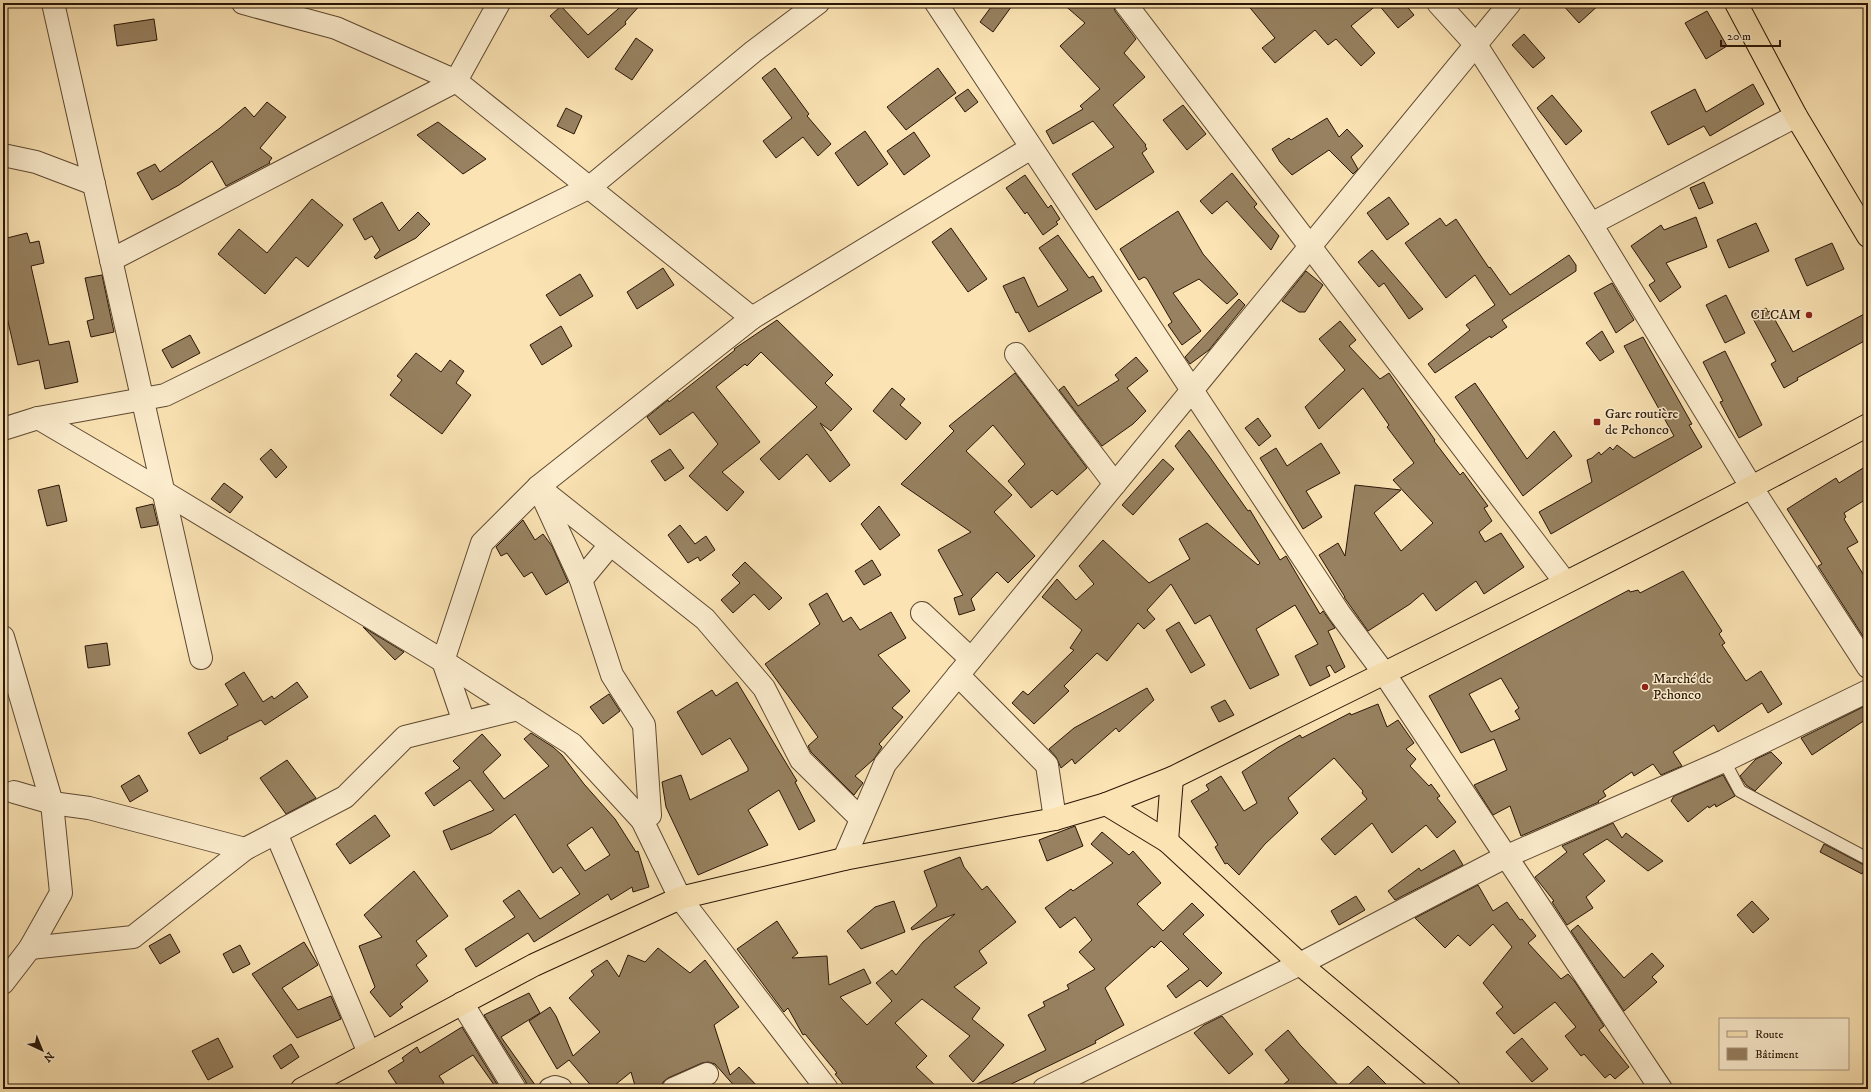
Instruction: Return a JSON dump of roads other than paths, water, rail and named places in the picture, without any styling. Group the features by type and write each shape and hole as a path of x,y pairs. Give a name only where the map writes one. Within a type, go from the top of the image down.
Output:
{"main road":[{"path":"1736,3 1796,116 1868,236"},
{"path":"302,1089 534,965 680,898 844,860 1055,819 1106,804 1172,778 1752,488 1868,425"},
{"path":"1167,841 1172,778"},
{"path":"1106,804 1167,841 1300,964 1449,1089"}],"street":[{"path":"53,3 201,658"},
{"path":"243,3 304,11 336,28 456,81 752,318"},
{"path":"111,260 456,81 499,3"},
{"path":"3,430 38,418 165,395 590,187 754,51 818,3"},
{"path":"936,3 1340,614 1384,673 1661,1089"},
{"path":"1125,3 1565,582"},
{"path":"1438,3 1476,45 1591,224 1752,488 1868,667"},
{"path":"844,860 885,764 1510,3"},
{"path":"1591,224 1796,116"},
{"path":"464,722 443,661 482,543 538,487 752,318 1031,148"},
{"path":"3,155 36,162 94,184"},
{"path":"1016,354 1115,484"},
{"path":"38,418 164,492 443,661 572,744 642,820 680,898 827,1089"},
{"path":"538,487 705,619 764,688 801,760 862,819"},
{"path":"538,487 581,580 612,675 644,725 650,815 642,820"},
{"path":"581,580 610,545"},
{"path":"922,613 1047,765 1055,819"},
{"path":"3,637 52,804 61,893 30,948 3,983"},
{"path":"1044,1089 1300,964 1506,857 1724,761 1868,690"},
{"path":"30,948 133,937 245,849 345,797 406,737 518,709"},
{"path":"14,792 52,804 89,808 245,849"},
{"path":"276,833 369,1053"},
{"path":"462,1003 515,1089"},
{"path":"673,1089 707,1074"},
{"path":"550,1089 555,1087 561,1089"}],"lane":[{"path":"1724,761 1740,791 1868,859"}],"place":[{"name":"CLCAM","path":"1809,315"},
{"name":"Gare routière de Pehonco","path":"1597,422"},
{"name":"Marché de Pehonco","path":"1645,687"}]}
